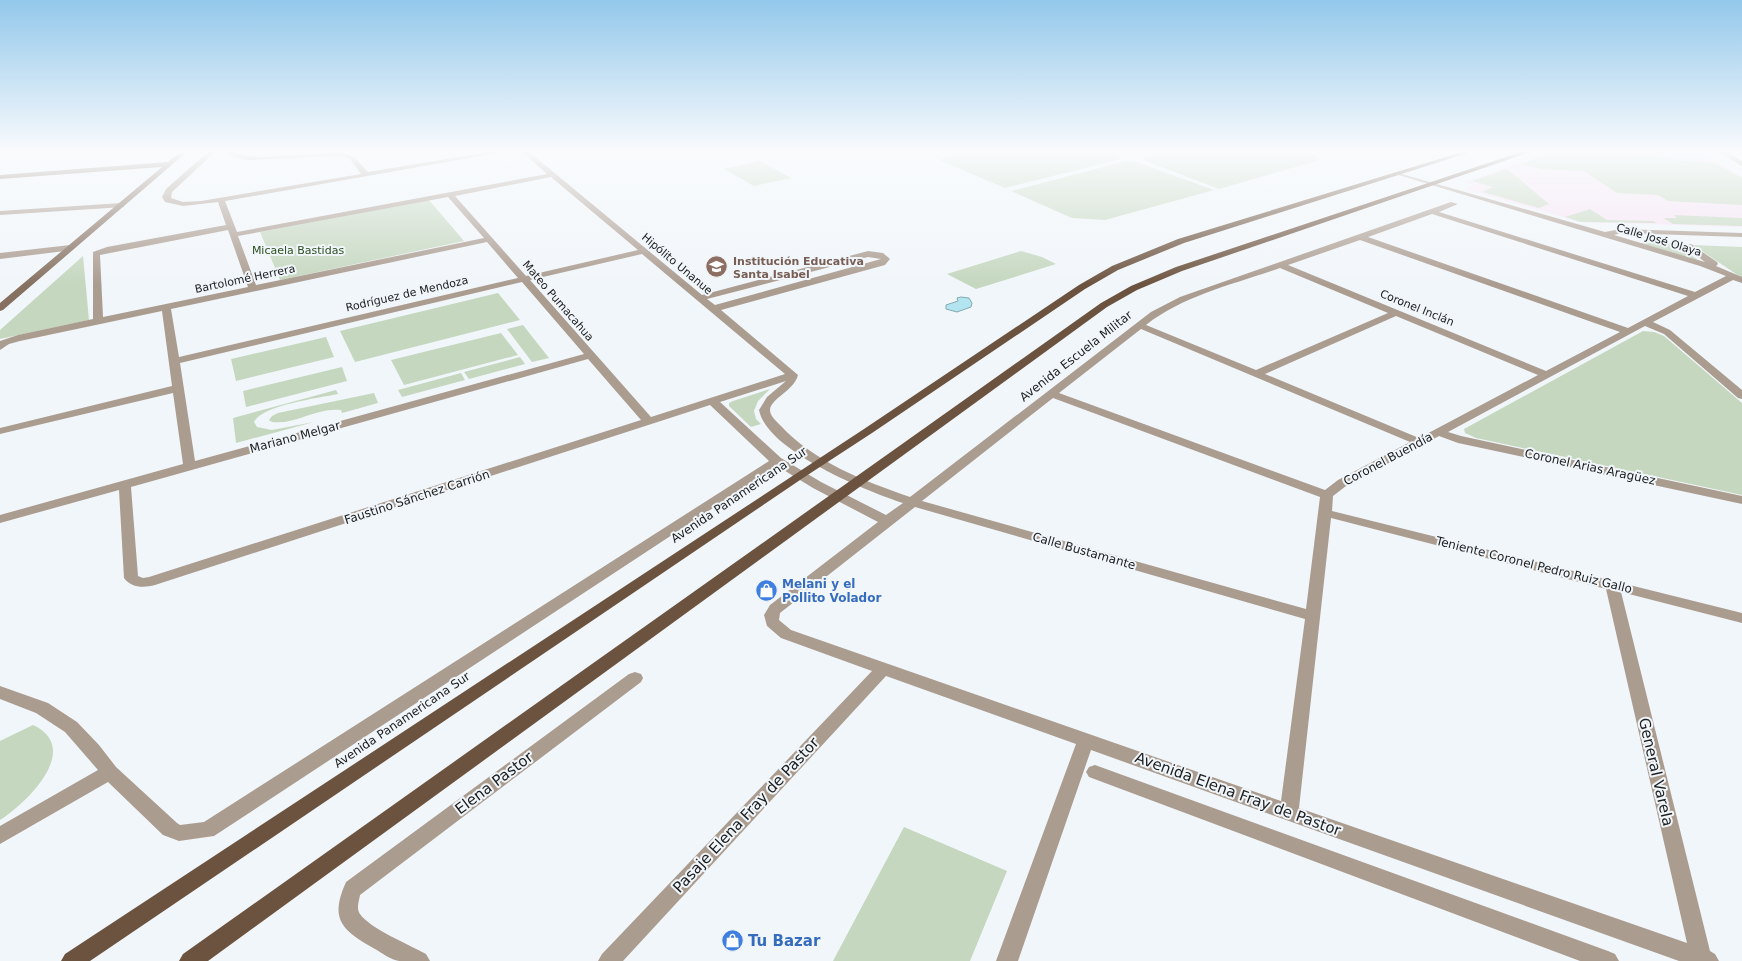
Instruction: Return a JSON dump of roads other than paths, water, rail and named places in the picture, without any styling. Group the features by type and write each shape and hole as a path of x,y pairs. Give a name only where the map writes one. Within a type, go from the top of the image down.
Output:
{"main road":[{"name":"Avenida Panamericana Sur","path":"72,961 1082,287 1115,268 1181,241 1324,196"},
{"path":"190,961 856,481 1104,305 1134,288 1178,269 1397,196"}],"street":[{"path":"0,308 132,196"},
{"path":"166,196 171,202 183,204 244,196"},
{"path":"98,321 95,255 99,252 439,196"},
{"name":"Mateo Pumacahua","path":"452,196 649,422"},
{"name":"Hipólito Unanue","path":"578,196 793,375"},
{"name":"Calle José Olaya","path":"1473,196 1715,268 1738,278"},
{"path":"220,200 253,289"},
{"name":"Avenida Escuela Militar","path":"772,622 771,615 775,609 1139,325 1172,304 1454,204"},
{"path":"0,213 121,205"},
{"path":"1432,212 1694,296"},
{"path":"1604,235 1621,231 1742,235"},
{"path":"1361,237 1627,331"},
{"name":"Bartolomé Herrera","path":"3,345 98,321 489,239"},
{"path":"1688,246 1714,264 1715,268"},
{"path":"0,256 70,248"},
{"name":"Rodríguez de Mendoza","path":"174,361 644,251"},
{"path":"700,298 868,254 880,255 886,259 882,263 713,309"},
{"name":"Coronel Inclán","path":"1280,265 1545,374"},
{"path":"798,272 812,282"},
{"name":"Coronel Buendía","path":"1327,495 1335,487 1545,374 1694,296 1738,278"},
{"path":"166,307 190,466"},
{"path":"1255,374 1396,313"},
{"path":"1644,322 1667,332 1742,396"},
{"path":"1139,325 1419,442"},
{"name":"Mariano Melgar","path":"0,519 591,356"},
{"name":"Calle Bustamante","path":"793,375 793,380 789,385 767,403 764,413 791,442 818,462 856,481 912,502 1313,616"},
{"name":"Faustino Sánchez Carrión","path":"125,484 131,578 141,583 150,582 793,375"},
{"path":"0,431 179,388"},
{"path":"1050,394 1327,495 1290,812"},
{"path":"712,401 776,461 887,521"},
{"name":"Coronel Arias Aragüez","path":"1438,432 1458,439 1742,500"},
{"path":"0,692 25,700 56,716 80,735 110,772 170,829 179,834 206,830 776,461"},
{"name":"Teniente Coronel Pedro Ruiz Gallo","path":"1325,513 1742,618"},
{"name":"General Varela","path":"1612,585 1704,960"},
{"name":"Avenida Elena Fray de Pastor","path":"772,622 786,634 1704,960"},
{"name":"Pasaje Elena Fray de Pastor","path":"609,961 884,668"},
{"name":"Elena Pastor","path":"418,961 359,928 350,918 348,904 352,889 635,678"},
{"path":"1007,961 1086,740"},
{"path":"0,836 110,772"},
{"path":"1095,772 1608,961"}],"water":[{"path":"957,298 969,298 972,303 971,307 957,312 946,309 946,305 958,301"}],"place":[{"name":"Institución Educativa Santa Isabel","path":"717,267"},
{"name":"Melani y el Pollito Volador","path":"766,591"},
{"name":"Tu Bazar","path":"732,941"}],"park label":[{"name":"Micaela Bastidas","path":"298,250"}]}
